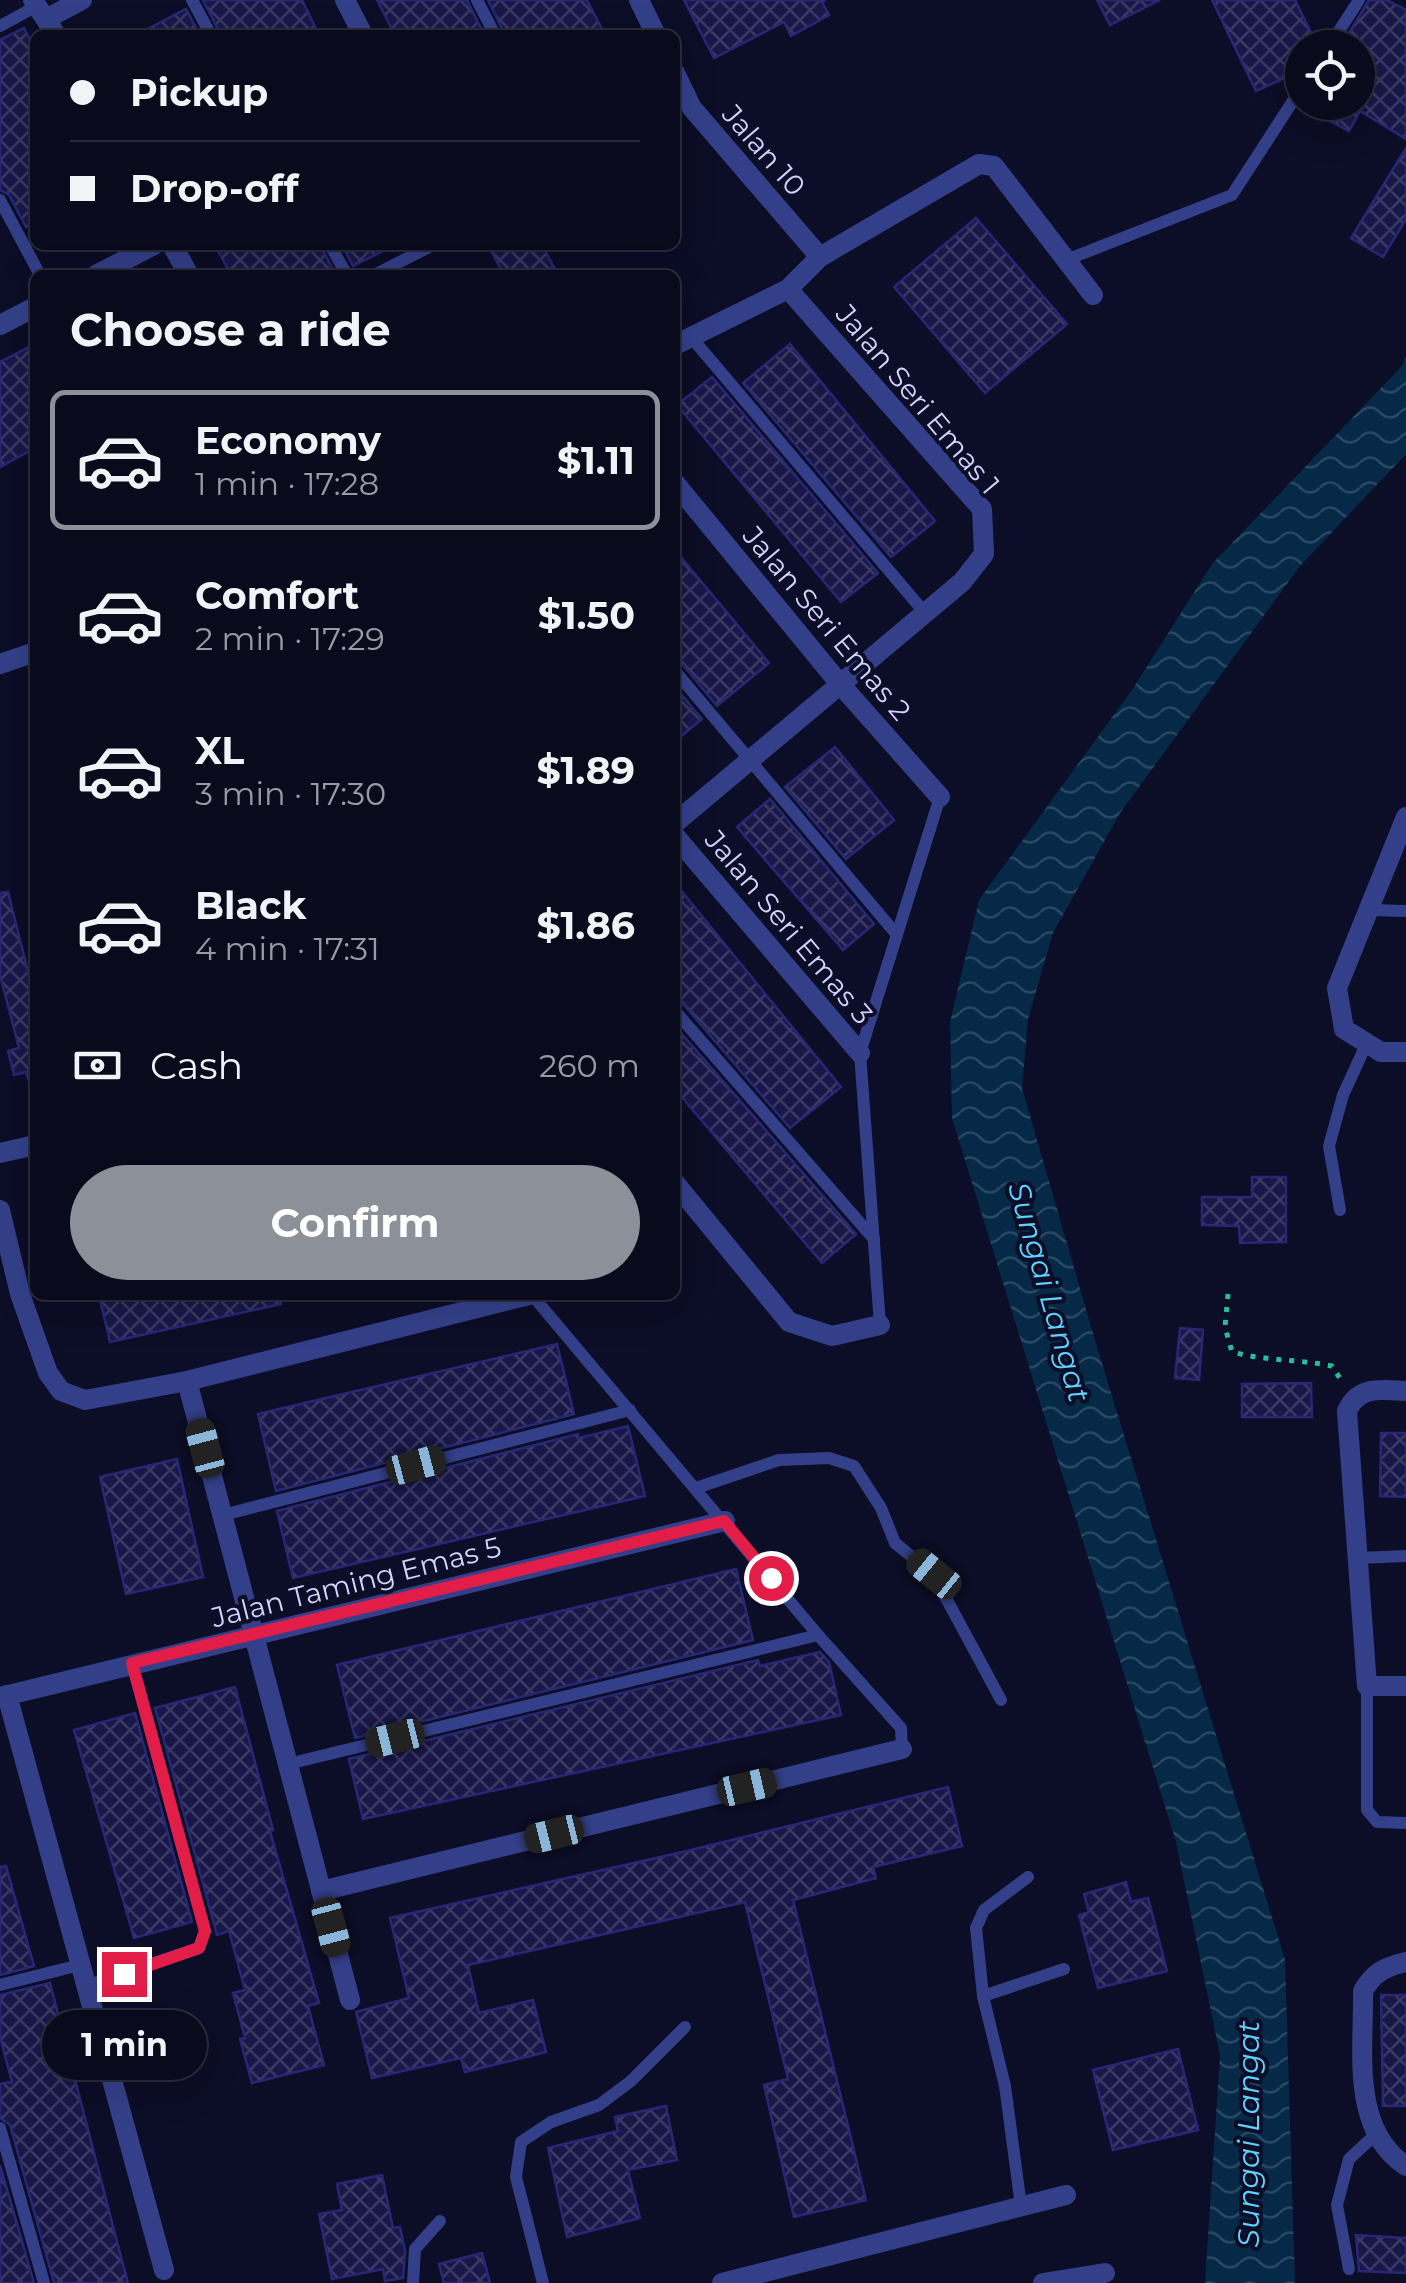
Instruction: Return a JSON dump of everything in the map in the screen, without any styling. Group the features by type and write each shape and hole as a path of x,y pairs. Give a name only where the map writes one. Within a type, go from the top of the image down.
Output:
{"street":[{"path":"43,15 82,0"},
{"path":"344,0 360,30"},
{"path":"640,0 654,30"},
{"name":"Jalan 10","path":"684,113 820,257"},
{"path":"683,341 788,290 820,257 979,164 994,166 1093,295"},
{"path":"106,270 144,250"},
{"name":"Jalan Seri Emas 1","path":"788,290 982,509 984,554 962,582 925,614"},
{"path":"0,325 30,310"},
{"name":"Jalan Seri Emas 2","path":"680,488 840,684 940,797"},
{"path":"680,819 925,614"},
{"path":"0,664 30,654"},
{"path":"1406,818 1338,988 1344,1029 1380,1052 1406,1052"},
{"name":"Jalan Seri Emas 3","path":"680,842 860,1053"},
{"path":"0,1153 30,1145"},
{"path":"680,1189 790,1322 832,1336 880,1326"},
{"path":"0,1210 28,1292 48,1373 61,1391 85,1400 187,1381 510,1300"},
{"path":"187,1381 350,2000"},
{"path":"1406,1391 1359,1394 1347,1411 1367,1686 1406,1686"},
{"name":"Jalan Taming Emas 5","path":"4,1696 724,1521"},
{"path":"4,1696 164,2270"},
{"path":"322,1891 902,1749"},
{"path":"1406,1962 1385,1967 1370,1978 1363,1991 1365,2106 1374,2136 1406,2166"},
{"path":"722,2283 1066,2195"},
{"path":"1058,2282 1105,2273"}],"lane":[{"path":"192,0 209,30"},
{"path":"477,0 493,30"},
{"path":"1340,30 1359,0"},
{"path":"0,26 43,15"},
{"path":"1066,260 1232,195 1285,113"},
{"path":"0,200 37,270"},
{"path":"384,270 423,250"},
{"path":"683,341 925,614"},
{"path":"680,678 897,935"},
{"path":"880,1326 860,1053 940,797"},
{"path":"1370,910 1406,912"},
{"path":"680,1017 874,1239"},
{"path":"1340,1210 1329,1146 1344,1095 1366,1045"},
{"path":"534,1300 901,1728 902,1749"},
{"path":"223,1515 630,1410"},
{"path":"696,1488 779,1460 829,1458 854,1466 881,1508 895,1543 934,1574 1001,1700"},
{"path":"1358,1558 1406,1556"},
{"path":"288,1764 818,1635"},
{"path":"0,1984 83,1976 199,1948 205,1931 132,1663"},
{"path":"1367,1686 1367,1810 1377,1822 1406,1823"},
{"path":"1021,2206 1005,2086 983,1996 976,1928 984,1910 1028,1876"},
{"path":"983,1996 1064,1969"},
{"path":"544,2283 516,2178 521,2142 551,2122 599,2104 632,2081 685,2027"},
{"path":"0,2128 44,2283"},
{"path":"1348,2269 1338,2204 1348,2159 1374,2136"},
{"path":"413,2283 415,2249 440,2221"}],"path":[{"path":"1228,1294 1225,1327 1232,1352 1265,1360 1304,1360 1332,1366 1359,1394"}],"water":[{"name":"Sungai Langat","path":"1406,357 1406,454 1300,566 1120,813 1053,933 1028,1019 1022,1088 1285,1960 1295,2283 1205,2283 1220,2055 1176,1842 952,1118 950,1022 979,900 1132,690 1212,564 1402,366"}],"building":[{"path":"203,0 302,0 317,30 218,30"},
{"path":"377,0 467,0 482,30 392,30"},
{"path":"488,0 587,0 602,30 503,30"},
{"path":"684,0 826,0 822,2 829,15 791,36 784,22 714,58"},
{"path":"1097,0 1160,0 1110,25"},
{"path":"1212,0 1295,0 1310,30 1285,30 1285,78 1256,91"},
{"path":"1369,0 1387,0 1406,10 1406,139 1375,120 1375,30 1351,30"},
{"path":"186,9 197,30 146,30"},
{"path":"24,28 30,40 30,225 26,227 9,195 0,190 0,40"},
{"path":"1328,120 1355,120 1349,131"},
{"path":"1406,148 1406,219 1383,257 1351,238"},
{"path":"976,218 1067,324 985,393 894,287"},
{"path":"218,250 323,250 333,270 228,270"},
{"path":"345,250 385,250 353,266"},
{"path":"491,250 545,250 555,270 501,270"},
{"path":"790,344 935,521 891,557 743,383"},
{"path":"30,347 30,451 0,467 0,362"},
{"path":"712,377 878,573 841,602 680,409 680,403"},
{"path":"680,556 769,663 717,706 683,665"},
{"path":"680,693 702,719 680,737"},
{"path":"835,747 894,820 846,859 785,787"},
{"path":"770,799 874,924 843,950 737,827"},
{"path":"680,889 841,1087 790,1128 683,1004"},
{"path":"8,892 30,980 30,1079 26,1072 14,1075 8,1051 19,1048 0,975 0,893"},
{"path":"680,1032 856,1234 822,1263 680,1095"},
{"path":"1252,1177 1286,1177 1286,1242 1240,1243 1239,1226 1202,1225 1202,1197 1252,1197"},
{"path":"100,1300 281,1300 281,1304 110,1342"},
{"path":"1180,1328 1203,1330 1199,1380 1175,1378"},
{"path":"557,1344 574,1414 276,1491 258,1414"},
{"path":"1311,1383 1312,1417 1242,1417 1242,1384"},
{"path":"628,1426 645,1496 293,1578 277,1511 578,1434 579,1438"},
{"path":"1381,1433 1406,1433 1406,1497 1380,1496"},
{"path":"177,1459 203,1577 126,1594 100,1477"},
{"path":"736,1569 753,1640 355,1738 337,1665"},
{"path":"820,1652 829,1662 841,1715 363,1819 349,1759 758,1660 760,1666"},
{"path":"235,1687 273,1830 270,1831 319,2003 308,2006 324,2065 252,2083 233,1993 245,1990 229,1931 217,1935 155,1708"},
{"path":"135,1713 192,1922 134,1938 74,1730"},
{"path":"948,1787 962,1846 873,1867 876,1878 793,1900 866,2200 794,2217 764,2085 788,2079 745,1902 468,1965 479,2013 533,2000 546,2052 465,2072 461,2058 372,2078 356,2012 409,1998 390,1918"},
{"path":"6,1866 34,1966 0,1975 0,1867"},
{"path":"1126,1882 1131,1902 1148,1898 1167,1971 1098,1988 1079,1915 1089,1912 1084,1894"},
{"path":"50,1983 128,2283 54,2283 10,2125 0,2118 0,2084 12,2082 0,2037 0,1995"},
{"path":"1381,1995 1406,1995 1406,2106 1383,2106"},
{"path":"1178,2049 1198,2130 1113,2150 1093,2070"},
{"path":"666,2106 677,2160 628,2170 640,2218 567,2237 548,2148 618,2131 615,2117"},
{"path":"0,2165 34,2283 0,2283"},
{"path":"382,2175 393,2228 400,2227 405,2251 403,2278 385,2281 383,2269 332,2279 319,2214 342,2210 337,2184"},
{"path":"1356,2235 1406,2238 1406,2273 1359,2271"},
{"path":"482,2253 490,2283 444,2283 439,2264"}],"route":[{"path":"124,1974 199,1948 205,1931 132,1663 724,1521 771,1578"}]}
